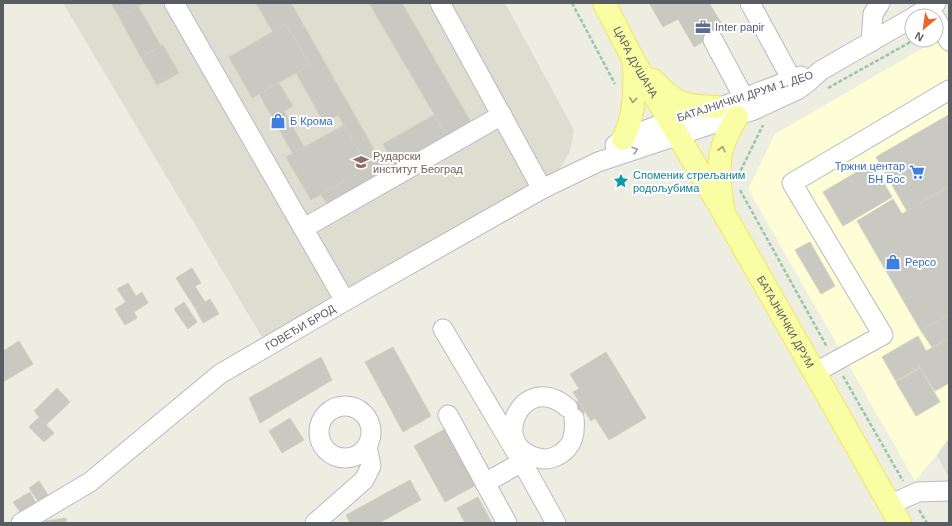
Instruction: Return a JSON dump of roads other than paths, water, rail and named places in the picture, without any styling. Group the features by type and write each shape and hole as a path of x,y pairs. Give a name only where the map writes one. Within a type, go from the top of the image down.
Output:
{"main road":[{"name":"ЦАРА ДУШАНА","path":"604,3 634,61 674,129"},
{"path":"634,61 666,94 676,100 686,104 716,107"},
{"path":"623,139 628,130 632,114 635,87 634,61"},
{"path":"725,215 721,196 720,166 722,149 741,108"},
{"name":"БАТАЈНИЧКИ ДРУМ","path":"674,129 725,215 895,514"}],"street":[{"path":"174,3 345,301"},
{"path":"440,3 542,189"},
{"path":"750,3 792,80"},
{"path":"870,42 873,14 880,3"},
{"name":"БАТАЈНИЧКИ ДРУМ 1. ДЕО","path":"674,129 716,107 754,110 797,90 807,83 823,80 870,42 904,23"},
{"path":"713,40 741,108"},
{"name":"БАТАЈНИЧКИ ДРУМ 1. ДЕО","path":"674,129 741,108 799,76 823,80"},
{"path":"814,373 883,335 792,183 949,90"},
{"path":"304,228 502,115"},
{"path":"598,162 612,147 623,139 674,129"},
{"path":"598,162 674,129"},
{"name":"ГОВЕЂИ БРОД","path":"21,523 90,482 220,374 542,189 598,162"},
{"path":"442,328 525,458"},
{"path":"485,483 525,458 552,458 561,454 569,447 574,438 575,427 571,413 560,401 551,397 541,396 531,399 522,405 516,413 513,423 513,433 516,443 522,451 525,458 556,523"},
{"path":"448,415 506,523"},
{"path":"315,523 364,480 371,466 367,447"},
{"path":"895,514 918,492 949,491"}],"place":[{"name":"Inter papir","path":"703,27"},
{"name":"Б Крома","path":"278,121"},
{"name":"Рударски институт Београд","path":"361,162"},
{"name":"Тржни центар БН Бос","path":"917,172"},
{"name":"Споменик стрељаним родољубима","path":"621,181"},
{"name":"Pepco","path":"893,262"}]}
